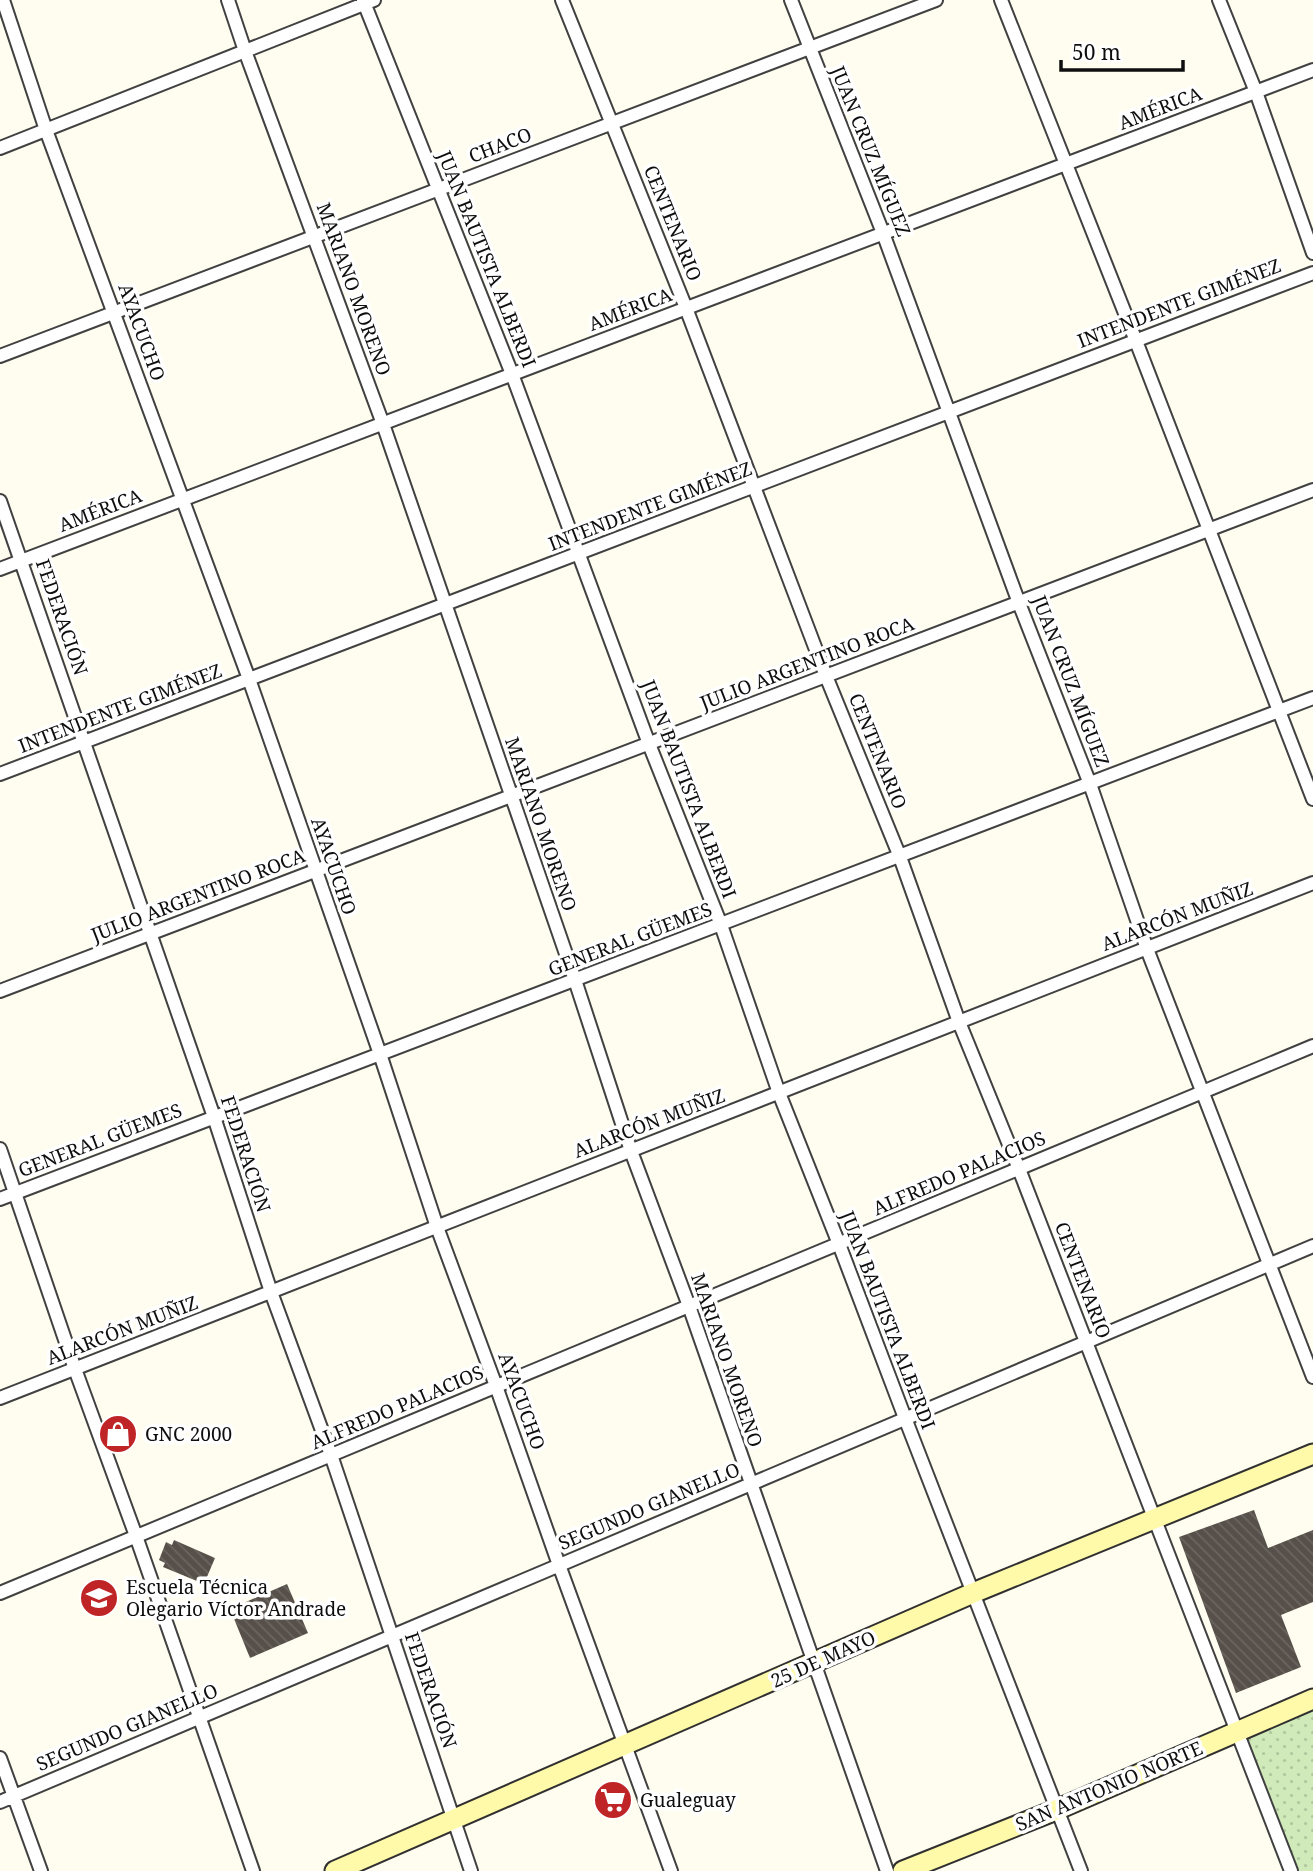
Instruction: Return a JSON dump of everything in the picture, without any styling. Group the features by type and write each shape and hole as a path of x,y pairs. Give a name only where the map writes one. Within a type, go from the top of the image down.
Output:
{"street":[{"name":"AYACUCHO","path":"3,0 46,130 249,679 380,1054 437,1227 671,1871"},
{"name":"MARIANO MORENO","path":"228,0 383,424 575,980 631,1151 689,1306 887,1871"},
{"name":"CENTENARIO","path":"562,0 686,308 827,676 900,857 959,1022 1019,1169 1291,1871"},
{"name":"JUAN CRUZ MÍGUEZ","path":"791,0 883,233 1019,603 1090,784 1147,948 1313,1377"},
{"name":"CHACO","path":"0,356 936,0"},
{"path":"1001,0 1313,799"},
{"path":"1219,0 1256,92 1313,253"},
{"path":"0,148 367,1"},
{"name":"JUAN BAUTISTA ALBERDI","path":"367,1 513,374 649,744 721,925 779,1093 1081,1871"},
{"name":"AMÉRICA","path":"0,569 1313,70"},
{"name":"INTENDENTE GIMÉNEZ","path":"0,774 1313,273"},
{"name":"JULIO ARGENTINO ROCA","path":"0,991 1313,490"},
{"name":"FEDERACIÓN","path":"0,501 214,1117 271,1292 331,1455 471,1871"},
{"name":"GENERAL GÜEMES","path":"0,1199 1313,698"},
{"name":"ALARCÓN MUÑIZ","path":"0,1398 1313,883"},
{"name":"ALFREDO PALACIOS","path":"0,1593 1313,1046"},
{"path":"0,1149 253,1871"},
{"name":"SEGUNDO GIANELLO","path":"0,1802 1313,1245"},
{"name":"25 DE MAYO","path":"335,1871 974,1593 1313,1454"},
{"name":"SAN ANTONIO NORTE","path":"903,1871 1056,1810 1313,1699"},
{"path":"0,1758 41,1871"}],"green space":[{"path":"1313,1699 1313,1871 1291,1871 1237,1731"}],"building":[{"path":"1254,1510 1268,1548 1313,1530 1313,1602 1281,1615 1301,1667 1236,1693 1179,1537"},
{"path":"174,1540 215,1558 204,1584 163,1567 165,1563 159,1560 166,1542 172,1545"},
{"path":"287,1584 308,1633 250,1658 230,1609"}],"place":[{"name":"GNC 2000","path":"118,1434"},
{"name":"Escuela Técnica Olegario Víctor Andrade","path":"99,1598"},
{"name":"Gualeguay","path":"613,1800"}]}
